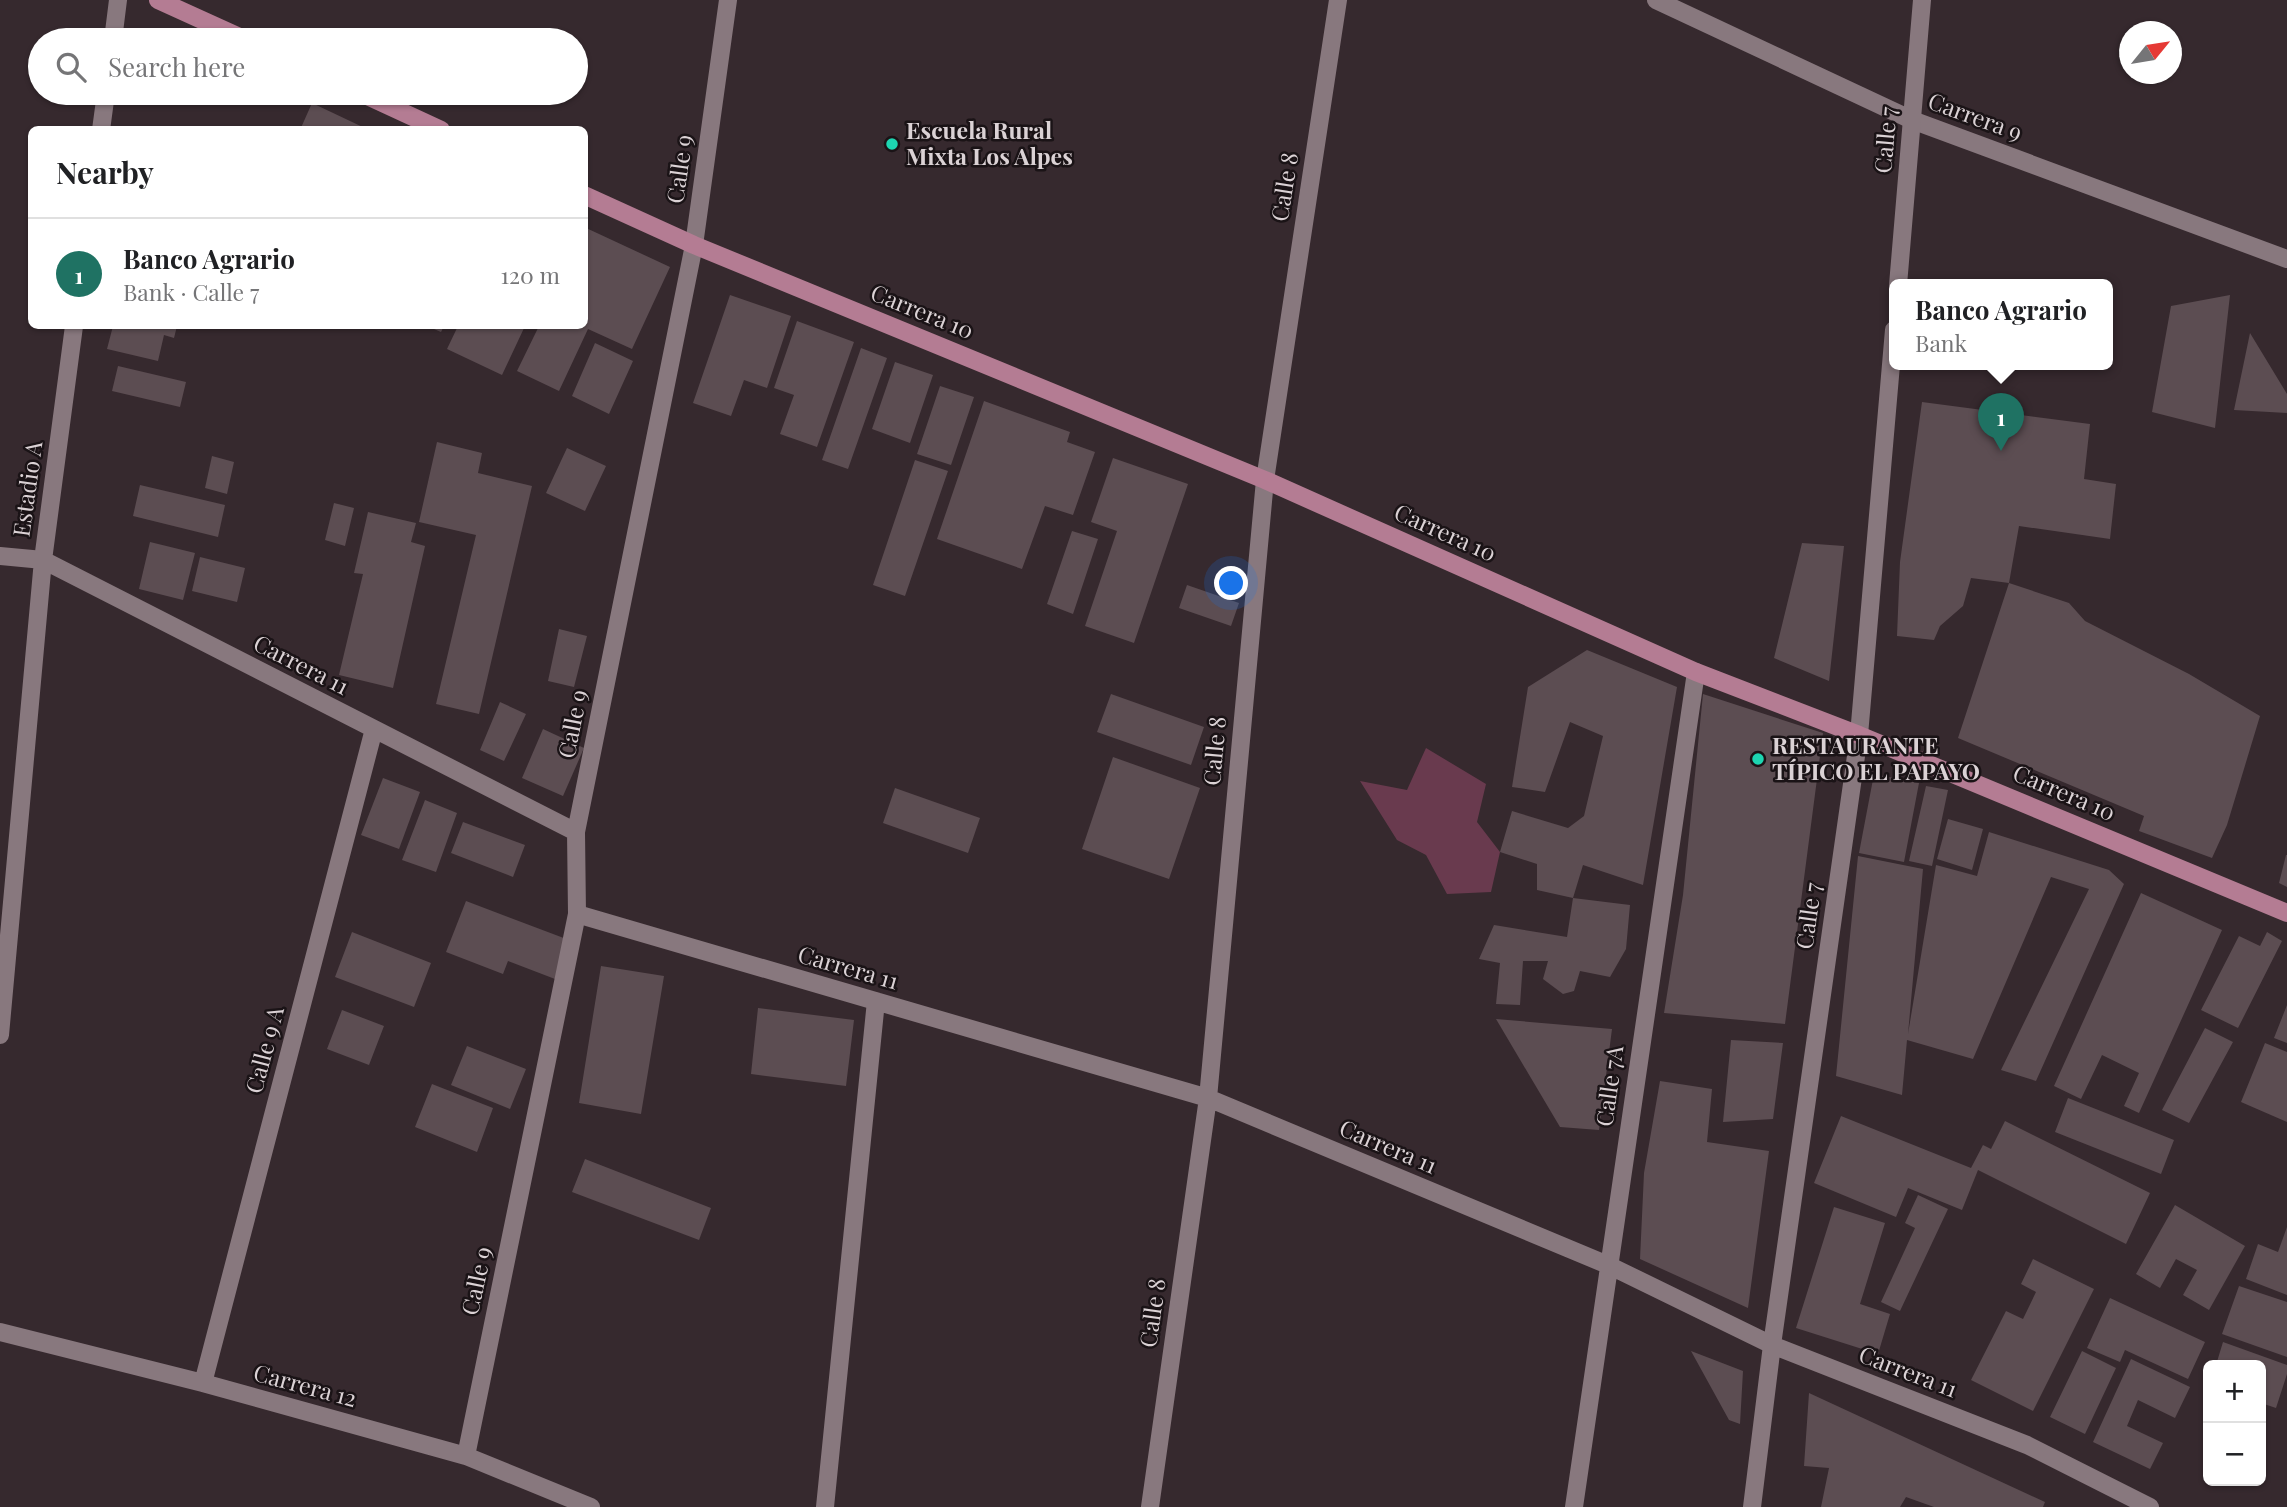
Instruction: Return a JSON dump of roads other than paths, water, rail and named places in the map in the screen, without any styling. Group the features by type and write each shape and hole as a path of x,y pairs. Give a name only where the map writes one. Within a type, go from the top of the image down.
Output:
{"main road":[{"path":"158,0 220,28"},
{"path":"387,105 432,126"},
{"name":"Carrera 10","path":"588,197 694,245 1265,480 1696,672 1859,735 2287,913"}],"street":[{"path":"114,28 118,0"},
{"name":"Calle 9","path":"466,1456 577,914 576,832 694,245 728,0"},
{"name":"Calle 8","path":"1150,1507 1208,1098 1265,480 1338,0"},
{"name":"Carrera 9","path":"1656,0 1912,120 2287,259"},
{"name":"Calle 7","path":"1899,279 1922,0"},
{"path":"102,126 104,105"},
{"name":"Estadio A","path":"0,1035 43,560 74,329"},
{"name":"Calle 7","path":"1752,1507 1772,1345 1859,735 1891,370"},
{"name":"Carrera 11","path":"0,556 43,560 576,832"},
{"name":"Calle 7A","path":"1574,1507 1696,672"},
{"name":"Calle 9 A","path":"203,1383 374,729"},
{"name":"Carrera 11","path":"577,914 1208,1098 1608,1265 1772,1345 2027,1445 2150,1507"},
{"path":"825,1507 876,1001"},
{"name":"Carrera 12","path":"0,1332 203,1383 466,1456 591,1507"}],"place":[{"name":"Escuela Rural Mixta Los Alpes","path":"892,144"},
{"name":"Banco Agrario","path":"2001,451"},
{"name":"RESTAURANTE TÍPICO EL PAPAYO","path":"1758,759"}]}
